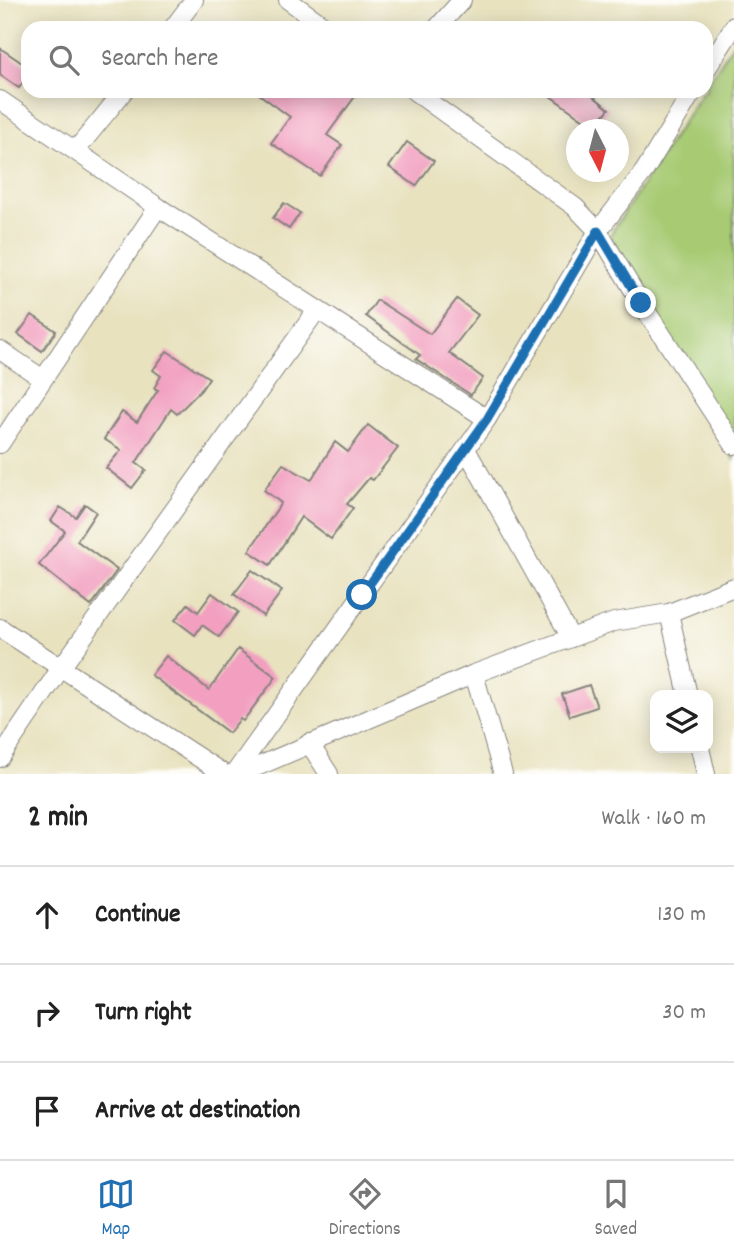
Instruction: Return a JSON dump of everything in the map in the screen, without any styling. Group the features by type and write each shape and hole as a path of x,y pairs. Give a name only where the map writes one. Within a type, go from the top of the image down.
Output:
{"street":[{"path":"178,21 194,0"},
{"path":"288,0 317,21"},
{"path":"444,21 463,0"},
{"path":"713,59 734,26"},
{"path":"76,150 118,98"},
{"path":"424,98 575,208 598,231 641,303 734,444"},
{"path":"234,774 487,419 598,231 645,170 689,98"},
{"path":"0,100 158,207 487,419"},
{"path":"0,444 158,207"},
{"path":"0,758 61,668 317,310"},
{"path":"0,350 43,379"},
{"path":"466,449 571,638"},
{"path":"240,774 474,674 614,622 669,613 734,587"},
{"path":"669,613 687,690"},
{"path":"0,628 223,774"},
{"path":"474,674 503,774"},
{"path":"309,743 330,774"},
{"path":"701,753 706,774"}],"green space":[{"path":"734,42 734,459 610,235 698,98 713,98 713,75"}],"building":[{"path":"0,48 21,62 21,85 19,88 0,75"},
{"path":"264,98 354,98 327,135 342,145 320,176 271,143 290,117"},
{"path":"553,98 596,98 609,109 601,119 583,119"},
{"path":"407,142 434,161 416,186 389,167"},
{"path":"284,203 300,213 289,229 273,218"},
{"path":"457,299 478,315 449,353 483,378 471,395 416,359 420,355 366,316 377,300 430,334"},
{"path":"32,315 56,331 42,351 18,334"},
{"path":"167,351 209,378 177,414 171,409 136,463 146,470 132,488 106,468 121,450 104,439 122,412 137,422 158,390 154,388 161,376 153,370"},
{"path":"368,425 398,448 373,480 369,478 347,504 353,508 331,539 301,517 270,565 249,551 281,503 264,490 283,464 311,480 335,442 348,452"},
{"path":"85,504 96,512 77,541 117,570 91,606 39,565 65,531 51,521 60,507 76,517"},
{"path":"252,570 282,591 263,616 234,594"},
{"path":"212,593 238,612 219,637 202,625 195,635 175,620 188,604 198,612"},
{"path":"238,649 276,677 243,721 240,719 229,733 151,675 166,656 209,690"},
{"path":"589,685 597,707 570,716 562,694"}],"route":[{"path":"362,595 487,419 598,231 641,303"}]}
